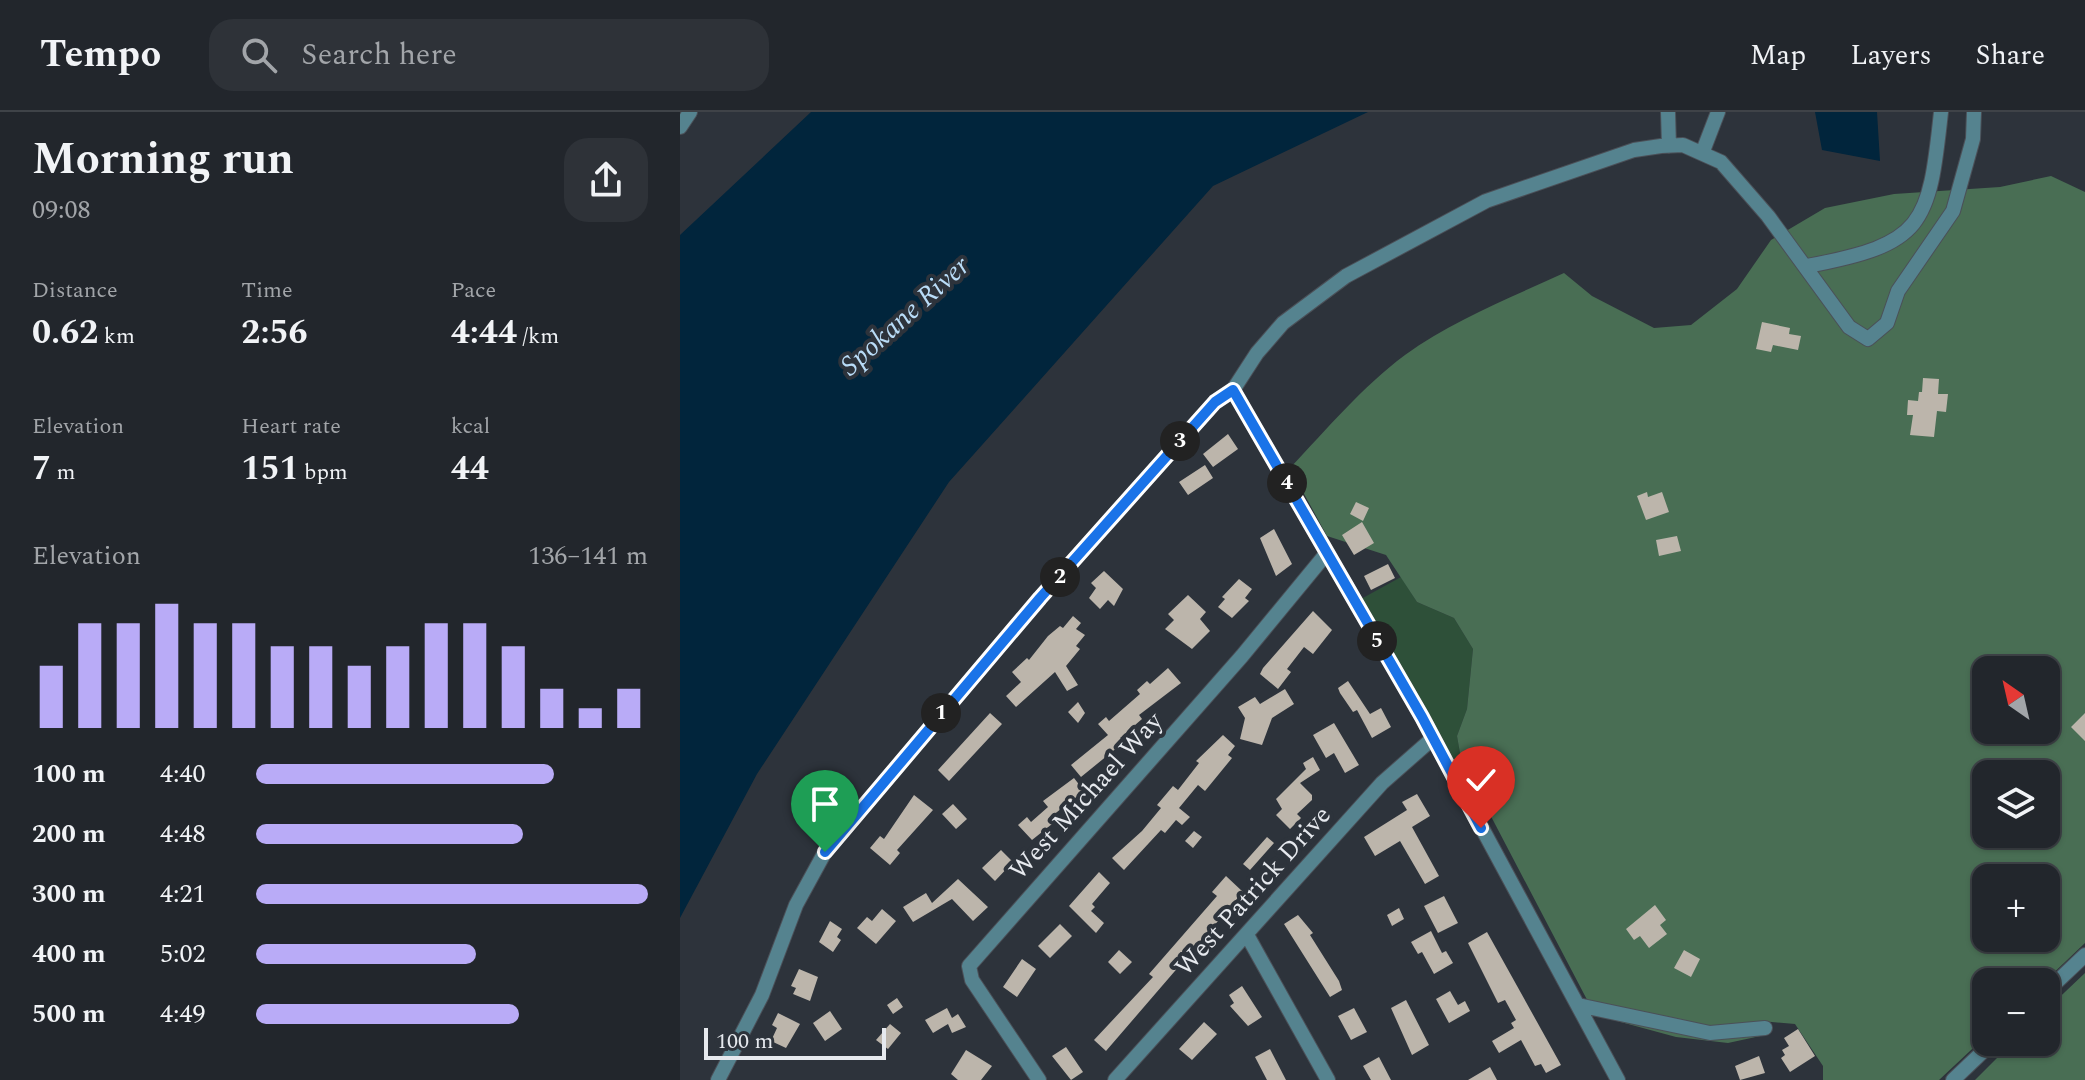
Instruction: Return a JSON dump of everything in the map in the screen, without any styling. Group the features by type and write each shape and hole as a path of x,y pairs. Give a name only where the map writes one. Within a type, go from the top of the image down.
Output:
{"street":[{"path":"680,127 690,112"},
{"path":"1668,112 1669,146"},
{"path":"1703,151 1718,112"},
{"path":"1807,266 1869,253 1885,246 1916,222 1927,205 1941,112"},
{"path":"718,1080 762,995 796,905 825,852 1040,598 1215,402 1233,390 1257,353 1283,323 1317,294 1385,253 1486,201 1634,150 1683,145 1703,151 1721,162 1807,266 1849,327 1868,339 1879,333 1887,323 1898,291 1953,211 1973,139 1974,112"},
{"path":"1233,390 1432,739 1618,1080"},
{"name":"West Michael Way","path":"1039,1080 972,980 969,966 1242,656 1326,554"},
{"name":"West Patrick Drive","path":"1115,1080 1382,783 1432,739"},
{"path":"1247,935 1328,1080"},
{"path":"2060,979 2085,955"},
{"path":"1578,1005 1710,1033 1765,1028"},
{"path":"1953,1080 1978,1056"}],"green space":[{"path":"2051,176 2085,192 2085,943 2059,968 1972,968 1972,1049 1939,1080 1823,1080 1823,1066 1795,1024 1761,1021 1765,1035 1728,1043 1676,1037 1595,1015 1461,759 1457,736 1467,709 1473,649 1454,618 1417,602 1386,555 1327,536 1290,468 1359,395 1389,367 1423,342 1462,320 1564,273 1592,296 1654,328 1691,325 1737,289 1771,240 1825,208 1894,194 2000,187"},
{"path":"1401,577 1417,602 1454,618 1473,649 1467,709 1457,736 1461,759 1483,801 1457,770 1361,599"},
{"path":"2085,973 2085,1080 1975,1080 1999,1056 2060,1056 2060,997"}],"water":[{"name":"Spokane River","path":"811,112 1368,112 1213,186 949,482 757,774 680,918 680,235"},
{"path":"1815,112 1877,112 1880,161 1822,150"}],"building":[{"path":"1762,322 1790,328 1789,334 1801,336 1798,350 1773,345 1771,352 1756,349"},
{"path":"1923,378 1939,379 1938,394 1948,394 1946,412 1937,411 1934,437 1910,435 1913,415 1907,415 1908,400 1918,401"},
{"path":"1228,434 1238,449 1213,467 1203,454"},
{"path":"1205,465 1213,478 1188,495 1179,482"},
{"path":"1647,492 1648,497 1662,492 1669,512 1646,520 1637,496"},
{"path":"1356,502 1369,508 1363,521 1350,514"},
{"path":"1362,522 1374,543 1354,555 1342,535"},
{"path":"1274,529 1292,564 1276,576 1260,538"},
{"path":"1677,536 1681,551 1659,556 1656,540"},
{"path":"1388,564 1395,578 1371,590 1364,576"},
{"path":"1104,571 1123,589 1114,606 1108,600 1100,609 1089,598 1096,588 1091,583"},
{"path":"1239,579 1252,589 1245,598 1249,601 1232,618 1218,607 1225,599 1222,597"},
{"path":"1188,595 1206,612 1200,619 1210,631 1192,649 1165,629 1174,620 1168,614"},
{"path":"1313,611 1332,630 1313,654 1304,647 1287,669 1291,672 1278,689 1260,674"},
{"path":"1073,616 1081,623 1076,629 1085,635 1076,646 1080,649 1066,666 1078,685 1067,691 1055,672 1016,707 1006,696 1021,682 1012,672 1027,658 1029,660 1048,636 1060,626 1063,628"},
{"path":"1168,668 1181,683 1139,715 1142,719 1120,738 1124,742 1081,777 1071,765 1108,735 1098,724 1106,717 1109,721 1140,694 1137,690 1147,681 1150,684"},
{"path":"1348,681 1370,714 1381,708 1391,727 1372,738 1357,710 1353,712 1340,693 1338,688"},
{"path":"1285,689 1294,704 1272,718 1262,745 1240,739 1245,718 1238,707 1255,697 1260,704"},
{"path":"1078,702 1085,713 1078,723 1068,712"},
{"path":"990,713 1002,724 949,781 938,770"},
{"path":"2085,713 2085,741 2071,727"},
{"path":"1334,723 1359,765 1345,773 1334,753 1326,758 1313,735"},
{"path":"1223,735 1235,746 1228,755 1232,758 1205,791 1198,785 1179,808 1190,817 1182,825 1176,820 1165,833 1161,830 1124,870 1112,858 1142,831 1161,808 1157,805 1173,786 1178,790 1199,763 1196,761"},
{"path":"1313,757 1320,770 1300,783 1312,795 1312,800 1297,814 1301,818 1290,829 1276,815 1282,809 1276,799 1306,769 1303,763"},
{"path":"1074,778 1084,791 1048,819 1052,824 1032,840 1018,825 1027,817 1031,822 1048,807 1043,801"},
{"path":"1417,794 1430,816 1412,827 1439,876 1425,884 1400,841 1375,856 1364,837 1407,810 1402,802"},
{"path":"914,795 933,810 897,850 900,853 890,865 870,848 880,836 884,839"},
{"path":"953,804 967,819 956,829 942,814"},
{"path":"1194,831 1202,837 1193,848 1185,841"},
{"path":"1267,837 1274,843 1250,870 1243,864"},
{"path":"1001,850 1013,862 995,881 982,868"},
{"path":"1099,872 1110,883 1092,904 1095,907 1091,911 1104,923 1096,933 1069,906"},
{"path":"1226,876 1243,892 1106,1051 1094,1040 1153,977 1149,974 1217,896 1212,892"},
{"path":"958,879 988,907 973,921 952,899 913,922 903,907 926,893 932,903"},
{"path":"1444,896 1458,923 1438,933 1424,906"},
{"path":"1655,905 1666,920 1660,925 1667,934 1649,948 1640,936 1634,940 1626,929"},
{"path":"1399,908 1404,919 1392,926 1387,915"},
{"path":"882,909 896,921 876,944 857,928 867,917 872,921"},
{"path":"1298,915 1313,933 1310,935 1339,981 1342,990 1330,997 1284,924"},
{"path":"830,921 842,929 837,937 841,940 833,952 819,942"},
{"path":"1060,924 1072,936 1050,958 1038,946"},
{"path":"1431,931 1442,953 1446,951 1453,963 1434,974 1422,952 1418,954 1411,942"},
{"path":"1487,932 1561,1065 1546,1073 1541,1064 1535,1066 1521,1040 1499,1053 1492,1041 1514,1028 1511,1023 1516,1020 1505,1000 1498,1003 1468,943"},
{"path":"1119,950 1132,962 1120,974 1108,962"},
{"path":"1684,950 1700,959 1691,977 1674,968"},
{"path":"1022,959 1036,969 1017,997 1003,987"},
{"path":"799,969 818,977 810,1001 793,994 796,988 791,986"},
{"path":"1242,986 1262,1017 1248,1026 1230,1006 1234,1003 1229,995"},
{"path":"1450,991 1458,1005 1465,1001 1470,1011 1449,1023 1436,999"},
{"path":"897,998 903,1007 893,1014 887,1005"},
{"path":"1406,1000 1429,1045 1412,1055 1391,1008"},
{"path":"947,1008 952,1018 958,1014 966,1027 952,1033 948,1024 933,1033 925,1020"},
{"path":"1354,1008 1367,1032 1351,1040 1338,1016"},
{"path":"830,1011 842,1029 825,1041 813,1023"},
{"path":"778,1013 800,1024 786,1048 771,1041 777,1028 772,1025"},
{"path":"1204,1022 1217,1034 1192,1060 1179,1049"},
{"path":"890,1024 901,1033 888,1049 876,1040"},
{"path":"1798,1029 1815,1056 1790,1072 1781,1058 1785,1055 1782,1050 1789,1046 1784,1038"},
{"path":"1066,1047 1083,1072 1071,1080 1052,1056"},
{"path":"1270,1049 1286,1080 1267,1080 1255,1057"},
{"path":"966,1050 992,1066 981,1080 958,1080 951,1074"},
{"path":"1759,1056 1765,1073 1740,1080 1735,1066"},
{"path":"1379,1057 1391,1080 1371,1080 1363,1066"},
{"path":"1490,1067 1497,1080 1468,1080"}],"route":[{"path":"825,852 1040,598 1215,402 1233,390 1422,717 1481,828"}]}
